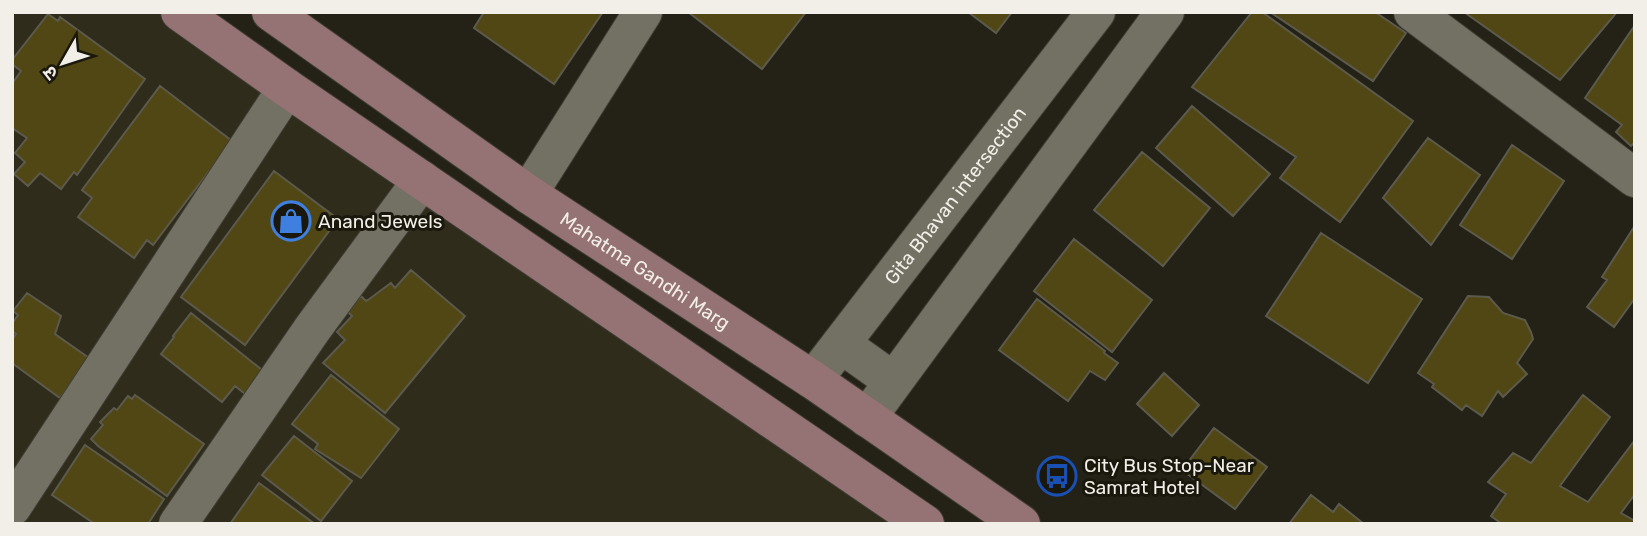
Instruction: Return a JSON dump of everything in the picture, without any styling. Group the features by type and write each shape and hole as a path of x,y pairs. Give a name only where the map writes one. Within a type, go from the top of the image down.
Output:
{"main road":[{"path":"180,12 286,88 925,524"},
{"name":"Mahatma Gandhi Marg","path":"271,12 528,194 813,380 1021,524"}],"street":[{"path":"528,194 643,12"},
{"name":"Gita Bhavan intersection","path":"813,380 1096,12"},
{"path":"867,418 1165,12"},
{"path":"1413,12 1635,178"},
{"path":"12,507 286,88"},
{"path":"178,524 313,328 422,180"},
{"path":"841,344 893,382"}],"shaded area":[{"path":"12,12 202,12 941,524 12,524"}],"building":[{"path":"484,12 603,12 554,84 474,28"},
{"path":"688,12 806,12 762,69"},
{"path":"968,12 1012,12 996,33"},
{"path":"1252,12 1262,12 1413,121 1340,222 1280,178 1296,157 1192,87"},
{"path":"1270,12 1375,12 1406,33 1373,81"},
{"path":"1464,12 1617,12 1560,80"},
{"path":"48,14 58,21 60,17 145,79 77,175 74,172 61,189 40,173 28,186 14,174 25,162 15,153 27,138 12,128 12,84 21,71 12,64 12,60"},
{"path":"1635,25 1635,142 1631,146 1616,132 1622,125 1585,98"},
{"path":"160,86 232,141 153,245 147,240 134,258 78,217 92,198 82,190"},
{"path":"1192,106 1270,174 1233,216 1156,148"},
{"path":"1428,138 1480,175 1431,245 1383,198"},
{"path":"1512,145 1564,181 1512,259 1460,225"},
{"path":"1142,152 1210,208 1163,266 1094,210"},
{"path":"274,171 338,219 245,345 181,297"},
{"path":"1634,227 1635,298 1614,327 1587,307 1607,280 1602,277"},
{"path":"1321,233 1422,299 1368,383 1266,316"},
{"path":"1074,239 1152,300 1112,352 1034,291"},
{"path":"411,270 465,316 385,413 323,363 345,340 337,332 352,316 347,311 361,296 366,301 391,283 395,288"},
{"path":"27,293 61,316 55,334 89,358 60,398 12,363 12,340 16,334 12,331 12,324 18,315 13,311"},
{"path":"1468,296 1489,297 1503,313 1525,320 1533,339 1517,363 1527,374 1503,397 1498,391 1482,416 1466,405 1462,410 1418,373"},
{"path":"1037,299 1118,363 1105,380 1090,371 1068,401 999,350"},
{"path":"191,313 267,374 249,397 235,386 222,402 161,354"},
{"path":"1164,373 1199,405 1172,436 1137,404"},
{"path":"331,375 399,429 361,478 315,449 318,444 292,424"},
{"path":"135,395 204,444 167,496 91,439 103,425 100,422 114,408 117,410 128,396 132,399"},
{"path":"1583,395 1610,417 1560,486 1588,502 1635,440 1635,494 1621,513 1635,521 1633,524 1502,524 1491,516 1506,494 1488,482 1513,453 1531,463"},
{"path":"1214,428 1267,467 1235,509 1182,470"},
{"path":"294,436 352,481 321,521 262,475"},
{"path":"85,445 164,499 148,524 95,524 52,495"},
{"path":"259,483 315,524 230,524"},
{"path":"1311,495 1333,512 1339,504 1364,524 1289,524"}],"place":[{"name":"Anand Jewels","path":"291,221"},
{"name":"City Bus Stop-Near Samrat Hotel","path":"1057,476"}]}
